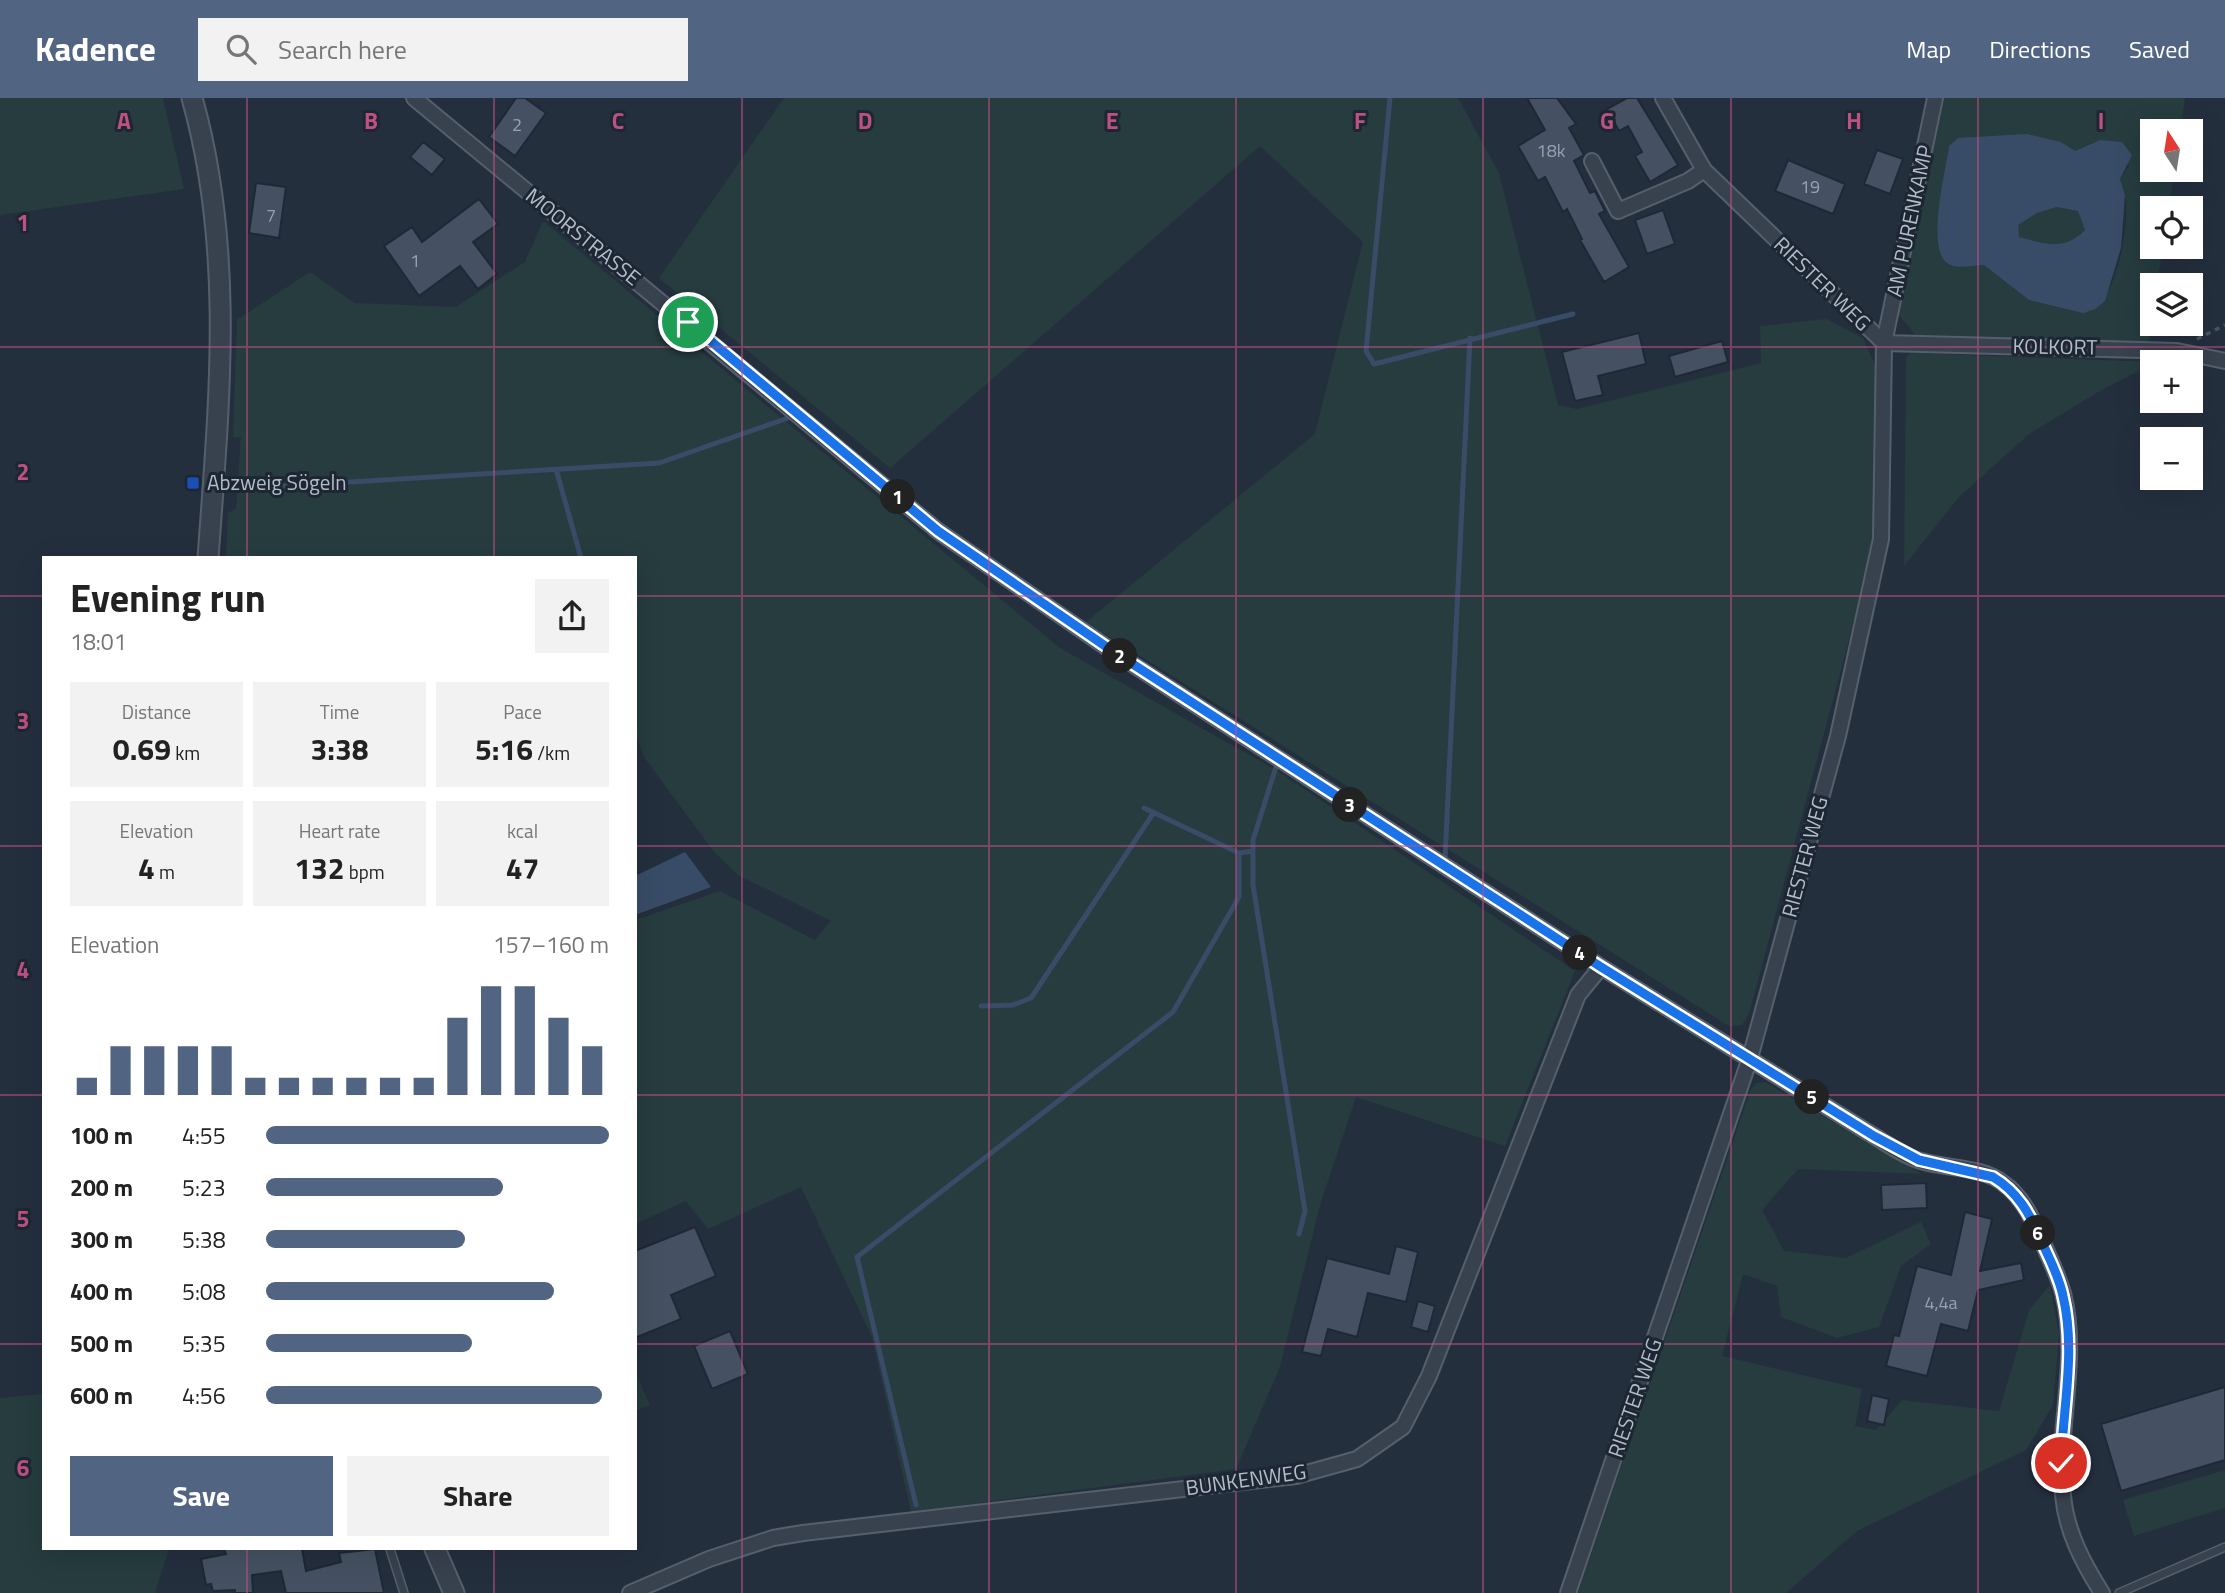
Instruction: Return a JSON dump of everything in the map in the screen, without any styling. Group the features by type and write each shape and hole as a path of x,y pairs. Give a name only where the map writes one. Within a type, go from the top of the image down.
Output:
{"street":[{"path":"192,98 212,189 222,307 219,420 208,556"},
{"name":"MOORSTRASSE","path":"414,98 938,531 1111,650 1601,967 1904,1154 1993,1177 2021,1200 2063,1294 2067,1321 2068,1372 2062,1434 2063,1497 2069,1527 2084,1563 2102,1593"},
{"name":"RIESTER WEG","path":"1568,1593 1750,1058 1838,736 1881,539 1884,343 1704,170 1663,98"},
{"name":"AM PURENKAMP","path":"1884,343 1936,98"},
{"path":"1592,161 1618,211 1688,181 1704,170"},
{"name":"KOLKORT","path":"1884,343 2177,351 2225,361"},
{"name":"BUNKENWEG","path":"630,1593 709,1559 783,1536 1296,1476 1357,1459 1403,1427 1429,1376 1578,995 1601,967"},
{"path":"435,1550 454,1593"}],"lane":[{"path":"2119,1593 2225,1547"},
{"path":"390,1550 404,1593"}],"green space":[{"path":"0,98 163,98 184,189 0,215"},
{"path":"784,98 1458,98 1499,173 1558,405 1577,409 1761,363 1760,326 1826,319 1863,338 1875,365 1875,543 1749,1014 1742,1025 1729,1026 1086,622 1315,434 1363,242 1260,146 890,468 659,278"},
{"path":"1942,98 2185,98 2182,119 2140,119 2140,182 2172,182 2171,196 2140,196 2140,259 2161,259 2159,273 2140,273 2140,336 2149,336 2149,343 1917,337 1897,313","holes":["1958,138 2075,151 2094,142 2129,166 2120,179 2125,193 2126,222 2116,273 2103,301 2095,309 2029,300 1938,225 1949,146"]},
{"path":"2057,207 2078,211 2085,230 2070,241 2054,244 2018,237 2018,225 2037,213"},
{"path":"543,221 1060,648 1276,770 1575,971 1505,1146 1356,1097 1320,1205 1280,1367 1236,1469 911,1512 872,1337 801,1187 708,1229 686,1201 637,1223 637,919 720,891 815,940 831,921 738,875 714,852 644,757 637,738 637,556 226,556 228,513 236,508 241,437 233,438 237,320 310,272 355,303 456,307 525,262"},
{"path":"1911,353 2140,361 2140,370 2103,389 2029,434 1959,497 1904,566 1906,357"},
{"path":"1765,1082 1922,1174 1798,1169 1762,1210 1784,1251 1846,1258 1921,1222 1931,1244 1901,1266 1879,1327 1837,1338 1781,1317 1777,1286 1743,1274 1722,1356 1862,1389 1855,1426 1876,1430 1902,1400 1999,1411 2029,1310 2050,1285 2059,1334 2053,1405 2026,1450 1857,1531 1786,1593 1578,1593 1751,1089 1756,1083"},
{"path":"637,1376 650,1405 637,1410"},
{"path":"42,1394 42,1550 169,1550 155,1593 0,1593 0,1398"},
{"path":"2225,1470 2225,1508 2134,1536 2123,1500"}],"water":[{"path":"2027,134 2061,142 2075,151 2100,140 2122,142 2132,155 2120,179 2125,195 2121,248 2105,301 2095,309 2083,313 2029,300 1984,265 1960,267 1947,263 1941,254 1938,241 1939,208 1949,146 1958,138","holes":["2057,207 2078,211 2085,230 2070,241 2054,244 2019,237 2018,225 2037,213"]},
{"path":"685,852 711,887 637,914 637,875"}],"building":[{"path":"516,98 525,98 546,113 515,156 489,137"},
{"path":"1527,98 1557,98 1576,124 1569,128 1584,155 1574,161 1590,193 1595,191 1605,211 1599,214 1629,267 1604,282 1580,240 1582,239 1567,209 1563,212 1545,177 1538,181 1518,146 1545,130"},
{"path":"1627,98 1637,98 1678,165 1650,182 1635,156 1642,152 1628,126 1619,131 1607,109"},
{"path":"423,142 445,159 432,175 410,157"},
{"path":"1877,150 1903,159 1890,194 1864,184"},
{"path":"1788,160 1845,184 1833,214 1775,191"},
{"path":"256,183 286,187 279,238 249,233"},
{"path":"479,199 498,224 473,242 497,274 478,289 460,266 419,296 384,246 412,227 422,242"},
{"path":"1663,210 1675,244 1647,254 1635,220"},
{"path":"1639,333 1646,364 1598,376 1603,395 1575,401 1562,352"},
{"path":"1722,341 1728,362 1675,377 1669,356"},
{"path":"1926,1183 1927,1208 1882,1210 1881,1185"},
{"path":"1965,1212 1992,1219 1980,1271 2021,1263 2024,1280 1978,1290 1968,1331 1941,1324 1927,1376 1886,1366 1894,1335 1899,1336 1917,1266 1951,1275"},
{"path":"695,1227 716,1276 671,1295 681,1319 637,1337 637,1250"},
{"path":"1396,1246 1418,1252 1406,1302 1368,1293 1357,1337 1328,1329 1321,1356 1302,1352 1327,1258 1389,1274"},
{"path":"1418,1301 1435,1306 1428,1332 1411,1327"},
{"path":"730,1331 748,1374 712,1389 694,1346"},
{"path":"2225,1387 2225,1460 2121,1491 2101,1424"},
{"path":"1872,1395 1889,1399 1884,1425 1867,1421"},
{"path":"224,1550 302,1550 306,1571 341,1562 339,1553 375,1550 384,1593 286,1593 281,1571 252,1575 253,1593 213,1591 211,1584 206,1585 201,1559 226,1554"}],"waterway":[{"path":"1390,98 1366,351 1374,364 1573,314"},
{"path":"1445,858 1470,338"},
{"path":"269,487 659,463 788,418"},
{"path":"556,469 580,556"},
{"path":"1276,767 1253,840 1253,885 1305,1211 1299,1234"},
{"path":"1144,808 1239,853"},
{"path":"981,1006 1013,1005 1031,998 1154,812"},
{"path":"916,1505 857,1257 1173,1012 1239,897 1239,853 1253,851"}],"place":[{"name":"Abzweig Sögeln","path":"193,483"}],"route":[{"path":"688,322 938,531 1111,650 1601,967 1904,1154 1919,1160 1979,1173 2003,1182 2021,1200 2039,1234 2063,1294 2067,1321 2068,1372 2061,1463"}]}
